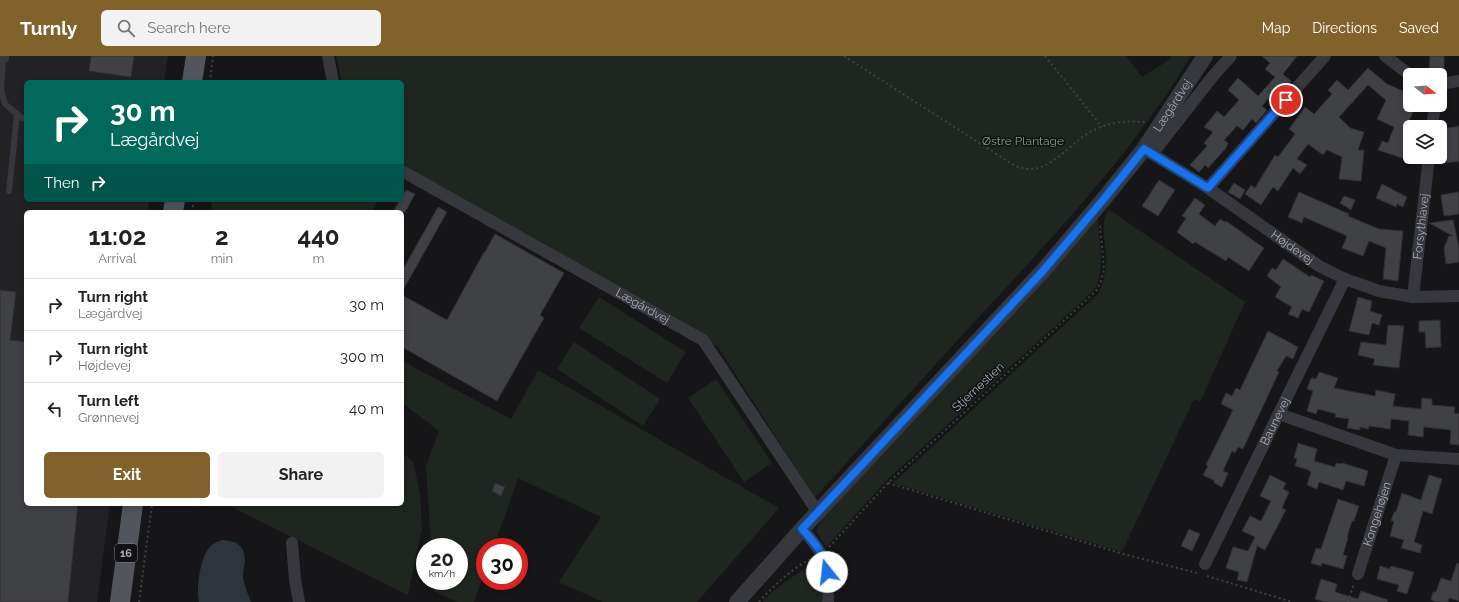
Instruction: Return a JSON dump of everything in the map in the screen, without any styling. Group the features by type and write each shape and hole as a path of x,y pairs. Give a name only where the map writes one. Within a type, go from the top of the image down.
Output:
{"main road":[{"path":"190,80 191,56"},
{"path":"190,80 196,56"},
{"name":"16","path":"120,602 133,506"}],"street":[{"path":"328,56 333,80"},
{"name":"Lægårdvej","path":"737,602 802,529 1042,272 1103,200 1148,151 1204,56"},
{"path":"1148,151 1231,56"},
{"path":"1208,188 1325,56"},
{"path":"1385,56 1403,70"},
{"path":"1447,83 1459,80"},
{"name":"Højdevej","path":"1148,151 1208,188 1319,266 1344,280 1379,291 1413,297 1459,296"},
{"name":"Forsythiavej","path":"1413,297 1428,164"},
{"name":"Lægårdvej","path":"404,172 703,340 819,512"},
{"name":"Baunevej","path":"1205,564 1344,280"},
{"path":"1279,414 1396,454 1459,459"},
{"name":"Kongehøjen","path":"1358,574 1396,454"},
{"path":"802,529 817,545 822,553 827,572 828,602"},
{"path":"292,543 295,579 299,602"}],"lane":[{"path":"2,57 1,90 5,104 24,118"},
{"path":"8,191 17,114"}],"path":[{"path":"210,80 214,56"},
{"path":"844,56 1015,166 1024,168 1034,169 1047,164 1095,129 1126,121 1148,123"},
{"path":"1045,56 1102,127"},
{"name":"Stjernestien","path":"758,602 774,585 794,569 827,550 888,483 1096,291 1104,270 1100,228 1101,222"},
{"path":"888,483 1070,538 1200,574 1292,602"},
{"path":"139,602 152,506"},
{"path":"1348,602 1358,574"}],"shaded area":[{"path":"0,56 168,56 164,80 24,80 24,202 149,202 148,210 24,210 24,506 110,506 97,602 0,602"},
{"path":"222,540 232,541 239,545 243,551 245,561 243,577 251,602 199,602 198,582 203,559 211,546"}],"green space":[{"name":"Østre Plantage","path":"336,56 1126,56 1142,77 1169,60 1171,56 1191,56 1147,123 1097,186 815,498 718,347 404,166 404,80 342,80"},
{"path":"212,202 377,202 373,210 211,210"},
{"path":"1108,209 1245,302 1200,402 1194,399 1122,552 893,483 1098,294 1105,270 1106,255 1104,220"},
{"path":"1098,215 1101,265 1100,274 1093,291 886,481 826,547 816,531 820,520 1058,265"},
{"path":"599,297 686,352 667,383 579,328"},
{"path":"574,342 660,399 643,426 557,369"},
{"path":"404,362 511,419 538,370 779,508 697,602 603,602 559,582 601,517 518,478 497,538 476,538 476,590 478,590 474,602 457,602 434,590 468,590 468,538 430,538 426,466 439,431 404,405"},
{"path":"716,379 772,463 744,482 688,398"},
{"path":"404,454 413,462 420,493 422,528 420,538 416,538 416,557 408,595 230,506 404,506"},
{"path":"818,561 822,602 762,602 781,585"}],"building":[{"path":"91,56 134,56 131,77 89,71"},
{"path":"1262,56 1297,56 1283,74 1291,81 1285,88 1281,85 1262,106 1267,110 1256,123 1252,119 1243,130 1237,126 1224,140 1228,143 1226,148 1208,168 1205,165 1199,172 1190,165 1207,146 1204,143 1213,132 1204,127 1217,111 1224,117 1239,100 1228,90 1238,78 1258,96 1275,77 1265,69 1270,63"},
{"path":"1430,56 1444,56 1444,68 1429,68"},
{"path":"1368,68 1387,84 1403,91 1403,112 1413,112 1409,120 1403,120 1403,158 1378,150 1382,141 1388,143 1394,127 1377,119 1386,100 1368,85 1339,117 1350,128 1364,132 1358,150 1364,150 1361,181 1339,179 1342,157 1327,150 1323,155 1308,144 1297,159 1307,165 1300,174 1293,168 1278,191 1273,187 1261,205 1245,194 1251,185 1255,188 1275,155 1278,157 1295,134 1289,129 1305,107 1314,114 1332,94 1328,90 1337,80 1348,90"},
{"path":"1459,126 1459,161 1447,163 1447,128"},
{"path":"1159,180 1175,190 1158,216 1142,206"},
{"path":"1234,183 1245,190 1240,199 1228,192"},
{"path":"1382,184 1407,197 1403,207 1397,204 1396,207 1376,198"},
{"path":"406,190 415,194 405,212 404,210 394,210 399,202 404,202 404,194"},
{"path":"1299,192 1349,214 1348,216 1379,229 1403,231 1398,281 1383,279 1386,248 1369,241 1363,256 1342,248 1347,236 1304,217 1302,223 1288,217"},
{"path":"1459,192 1459,214 1444,216 1441,195"},
{"path":"1344,196 1355,200 1351,210 1340,203"},
{"path":"1195,198 1205,205 1199,214 1215,226 1220,219 1225,222 1226,221 1264,248 1249,271 1228,257 1226,261 1195,242 1193,244 1177,232 1186,218 1182,216"},
{"path":"438,207 447,212 404,288 404,267"},
{"path":"1453,220 1459,248 1459,262 1446,264 1444,248 1449,236 1453,236 1429,223"},
{"path":"495,234 564,273 540,315 544,318 497,401 404,348 404,296 447,320"},
{"path":"1283,259 1310,277 1311,275 1324,281 1309,312 1302,309 1298,318 1288,314 1292,307 1275,297 1281,287 1267,276 1272,268 1276,270"},
{"path":"0,290 16,292 10,340 24,342 24,506 78,506 68,602 0,602"},
{"path":"1358,297 1372,301 1370,311 1382,315 1379,325 1372,323 1369,335 1349,331"},
{"path":"1440,320 1441,347 1426,348 1425,332 1419,332 1419,321"},
{"path":"1388,325 1404,326 1399,368 1373,365 1375,359 1358,355 1361,342 1386,345"},
{"path":"1268,331 1298,347 1293,359 1286,356 1277,371 1279,372 1243,449 1238,447 1235,453 1232,451 1223,471 1228,473 1222,487 1214,483 1215,481 1203,475 1208,466 1206,465 1233,410 1221,404 1226,393 1232,396 1236,388 1240,390"},
{"path":"1319,372 1338,378 1334,388 1375,396 1376,390 1395,394 1393,406 1421,409 1422,398 1432,399 1432,405 1455,407 1454,413 1459,414 1459,445 1450,444 1451,430 1424,427 1423,437 1408,435 1409,421 1391,419 1390,429 1369,426 1368,429 1360,427 1360,430 1347,428 1349,419 1335,417 1336,414 1318,409 1316,414 1307,411 1313,391 1307,389 1311,378 1316,379"},
{"path":"1298,443 1317,449 1314,461 1335,467 1336,463 1342,463 1368,471 1364,486 1346,481 1343,490 1319,482 1317,489 1307,485 1311,472 1295,466 1297,459 1294,458"},
{"path":"1270,475 1286,483 1283,489 1289,492 1282,508 1286,510 1265,550 1257,546 1247,582 1237,580 1239,572 1226,568 1233,547 1248,551 1255,537 1242,531 1250,516 1261,521 1271,501 1260,496"},
{"path":"1429,475 1442,479 1432,514 1423,511 1414,542 1422,545 1420,553 1401,548 1404,540 1390,536 1394,521 1391,521 1394,512 1396,512 1402,493 1421,500"},
{"path":"495,483 505,487 501,496 492,491"},
{"path":"1338,499 1359,506 1347,537 1343,555 1347,556 1343,569 1322,563 1321,566 1311,563 1316,548 1321,549"},
{"path":"1189,529 1200,534 1192,551 1181,546"},
{"path":"1457,563 1459,564 1459,601 1449,598 1448,602 1437,602 1431,600 1433,592 1436,592 1441,578 1451,581"},
{"path":"1380,566 1390,569 1391,566 1414,572 1407,594 1397,591 1399,585 1377,579"},
{"path":"1321,579 1337,584 1335,592 1358,599 1361,591 1388,600 1387,602 1325,602 1315,599"}],"route":[{"path":"827,572 822,553 817,545 802,529 1042,272 1144,149 1208,188 1286,100"}]}
